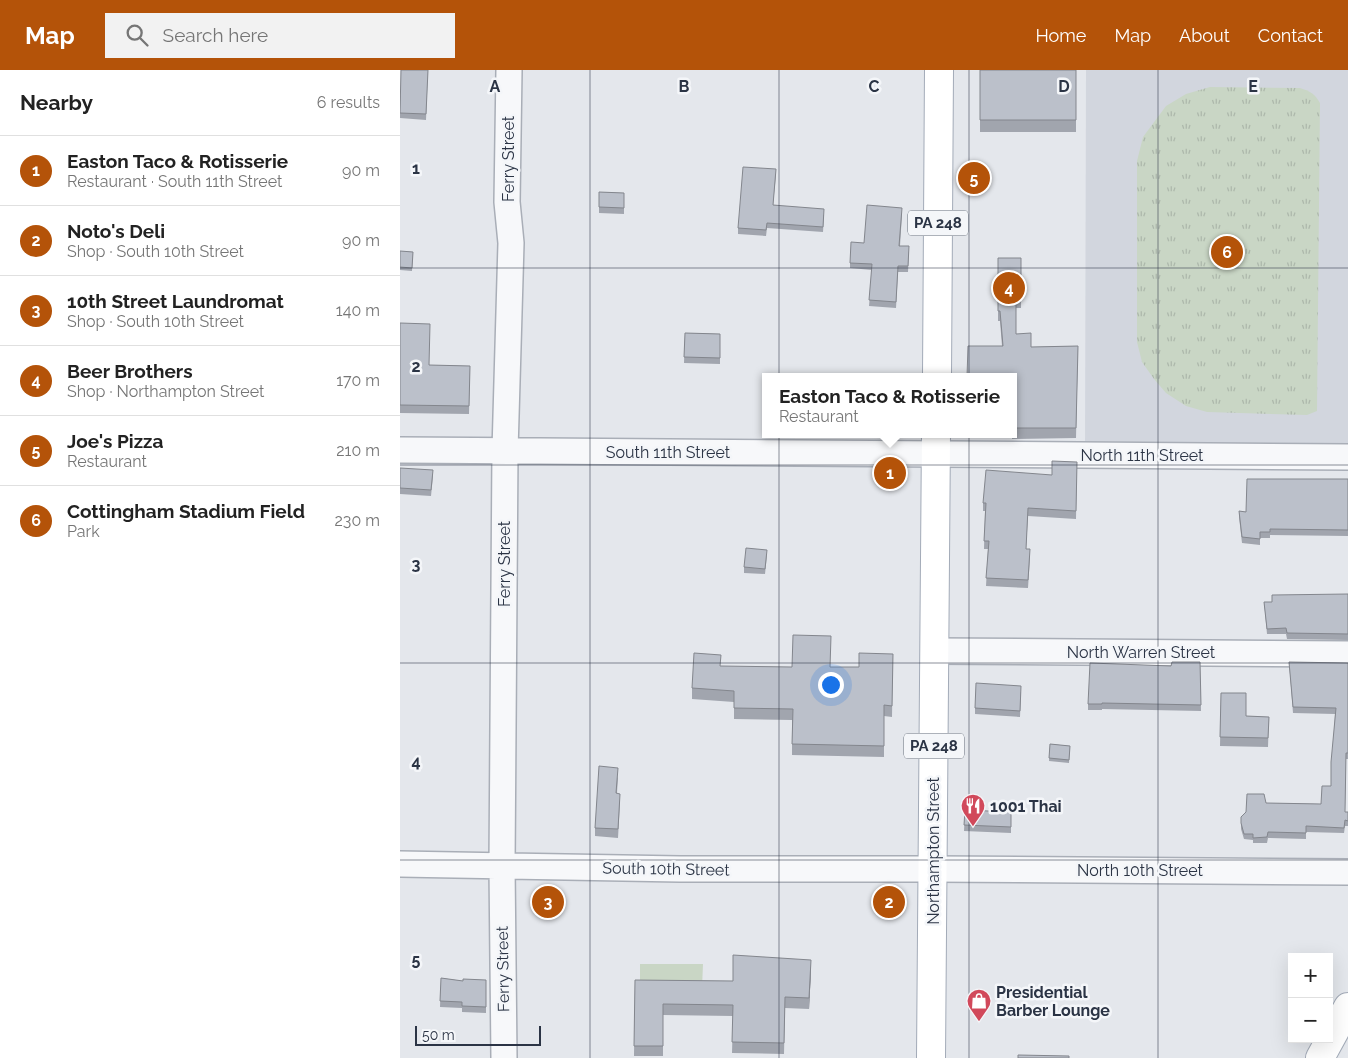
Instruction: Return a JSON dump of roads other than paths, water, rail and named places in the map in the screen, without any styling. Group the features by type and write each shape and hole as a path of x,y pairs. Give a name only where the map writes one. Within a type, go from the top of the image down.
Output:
{"main road":[{"name":"PA 248","path":"937,373 939,70"},
{"name":"Northampton Street","path":"931,1058 936,444"},
{"path":"1320,1058 1348,1007"}],"street":[{"name":"Ferry Street","path":"504,1058 502,866 505,451 511,242 507,202 508,70"},
{"name":"South 11th Street","path":"400,450 505,451 936,444"},
{"name":"North 11th Street","path":"936,444 1348,457"},
{"name":"North Warren Street","path":"934,651 1348,654"},
{"name":"South 10th Street","path":"400,864 680,869 932,868"},
{"name":"North 10th Street","path":"932,868 1348,872"}],"place":[{"name":"Joe's Pizza","path":"974,178"},
{"name":"Cottingham Stadium Field","path":"1227,252"},
{"name":"Beer Brothers","path":"1009,288"},
{"name":"Easton Taco & Rotisserie","path":"890,473"},
{"name":"1001 Thai","path":"973,827"},
{"name":"10th Street Laundromat","path":"548,902"},
{"name":"Noto's Deli","path":"889,902"},
{"name":"Presidential Barber Lounge","path":"979,1022"}]}
